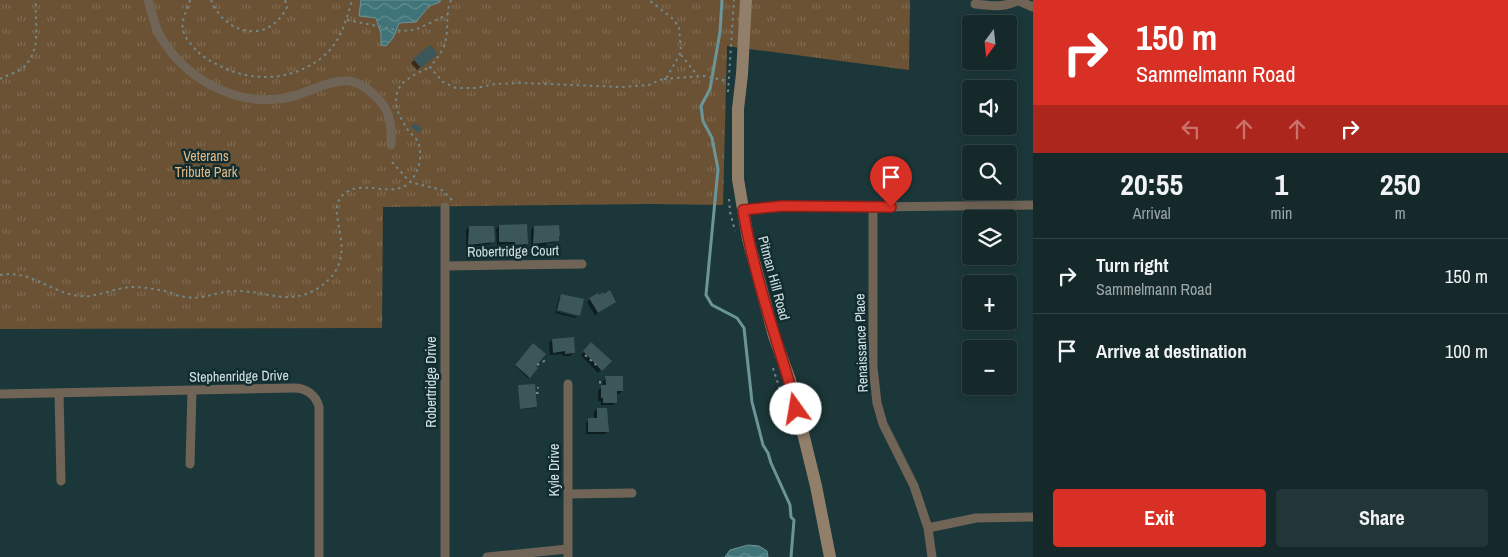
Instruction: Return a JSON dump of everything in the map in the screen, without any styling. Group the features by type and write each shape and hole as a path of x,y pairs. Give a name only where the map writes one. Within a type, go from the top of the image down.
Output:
{"main road":[{"name":"Pitman Hill Road","path":"746,0 738,109 738,179 748,239 774,336 790,380 816,486 830,557"}],"street":[{"path":"148,0 159,34 173,55 192,74 208,84 227,93 268,100 305,93 342,81 354,82 376,95 385,105 390,118 391,145"},
{"path":"975,4 996,7 1019,0 1033,7"},
{"path":"743,210 782,206 1033,205"},
{"name":"Robertridge Drive","path":"445,207 445,557"},
{"name":"Renaissance Place","path":"873,207 873,367 878,408 883,424 914,486 928,528 932,557"},
{"name":"Robertridge Court","path":"445,266 582,264"},
{"name":"Kyle Drive","path":"568,384 568,553"},
{"name":"Stephenridge Drive","path":"0,394 302,388 315,397 319,407 319,557"},
{"path":"190,464 192,390"},
{"path":"59,393 61,481"},
{"path":"568,494 632,493"},
{"path":"928,528 976,518 1033,516"},
{"path":"487,557 568,553"}],"path":[{"path":"0,79 23,68 35,51 38,33 36,0"},
{"path":"190,0 184,15 182,28 185,36 200,54 215,64 236,73 271,78 286,75 324,55 340,38 352,0"},
{"path":"211,0 219,14 228,24 239,29 254,32 265,29 281,19 287,7 285,0"},
{"path":"0,274 20,274 35,278 68,294 81,296 129,288 145,288 186,298 199,298 231,291 289,298 304,296 320,287 332,275 340,262 343,248 336,209 338,201 343,195 354,189 396,189 410,182 415,176 421,155 417,141 400,119 395,101 401,86 430,66 439,55 445,42 447,15 451,0"},
{"path":"430,66 443,82 456,88 524,83 621,87 649,85 667,77 680,54 681,41 678,28 672,18 649,0"},
{"path":"347,20 402,31 415,30 447,15"},
{"path":"680,54 698,76"},
{"path":"662,79 698,76 728,81"},
{"path":"392,162 410,182 442,190 453,201 445,207"},
{"path":"585,355 596,365"},
{"path":"537,365 546,360"},
{"path":"600,381 600,388"},
{"path":"536,393 538,393 538,388"}],"green space":[{"name":"Veterans Tribute Park","path":"0,0 910,0 909,70 727,46 723,205 383,207 382,328 0,329"}],"water":[{"path":"361,0 440,0 440,2 429,6 416,22 399,23 393,38 386,46 381,45 381,34 376,18 359,16"},
{"path":"748,545 759,546 767,551 768,557 725,557 730,550"}],"building":[{"path":"430,45 438,54 421,68 413,59"},
{"path":"415,123 422,129 418,133 411,127"},
{"path":"527,224 528,244 515,245 515,242 499,242 499,225"},
{"path":"559,225 559,241 533,244 534,226"},
{"path":"469,226 494,226 495,242 468,245"},
{"path":"610,290 616,302 598,313 589,298 598,293 599,295 603,292 604,294"},
{"path":"561,294 584,299 580,316 557,310"},
{"path":"574,337 575,353 565,354 565,351 553,353 552,339"},
{"path":"591,342 612,361 602,371 583,351"},
{"path":"533,343 546,354 536,366 538,368 530,378 515,365"},
{"path":"605,376 623,376 623,391 617,391 617,403 603,403 601,385 606,385"},
{"path":"535,384 537,407 520,409 518,385"},
{"path":"597,408 607,408 609,432 588,432 588,418 597,418"}],"waterway":[{"path":"722,0 720,32 710,89 701,106 703,121 712,138 718,169 706,295 712,305 737,318 744,328 752,402 763,445 790,505 791,517 794,520 791,557"}],"route":[{"path":"796,409 790,380 774,336 748,239 743,210 782,206 891,207"}]}
